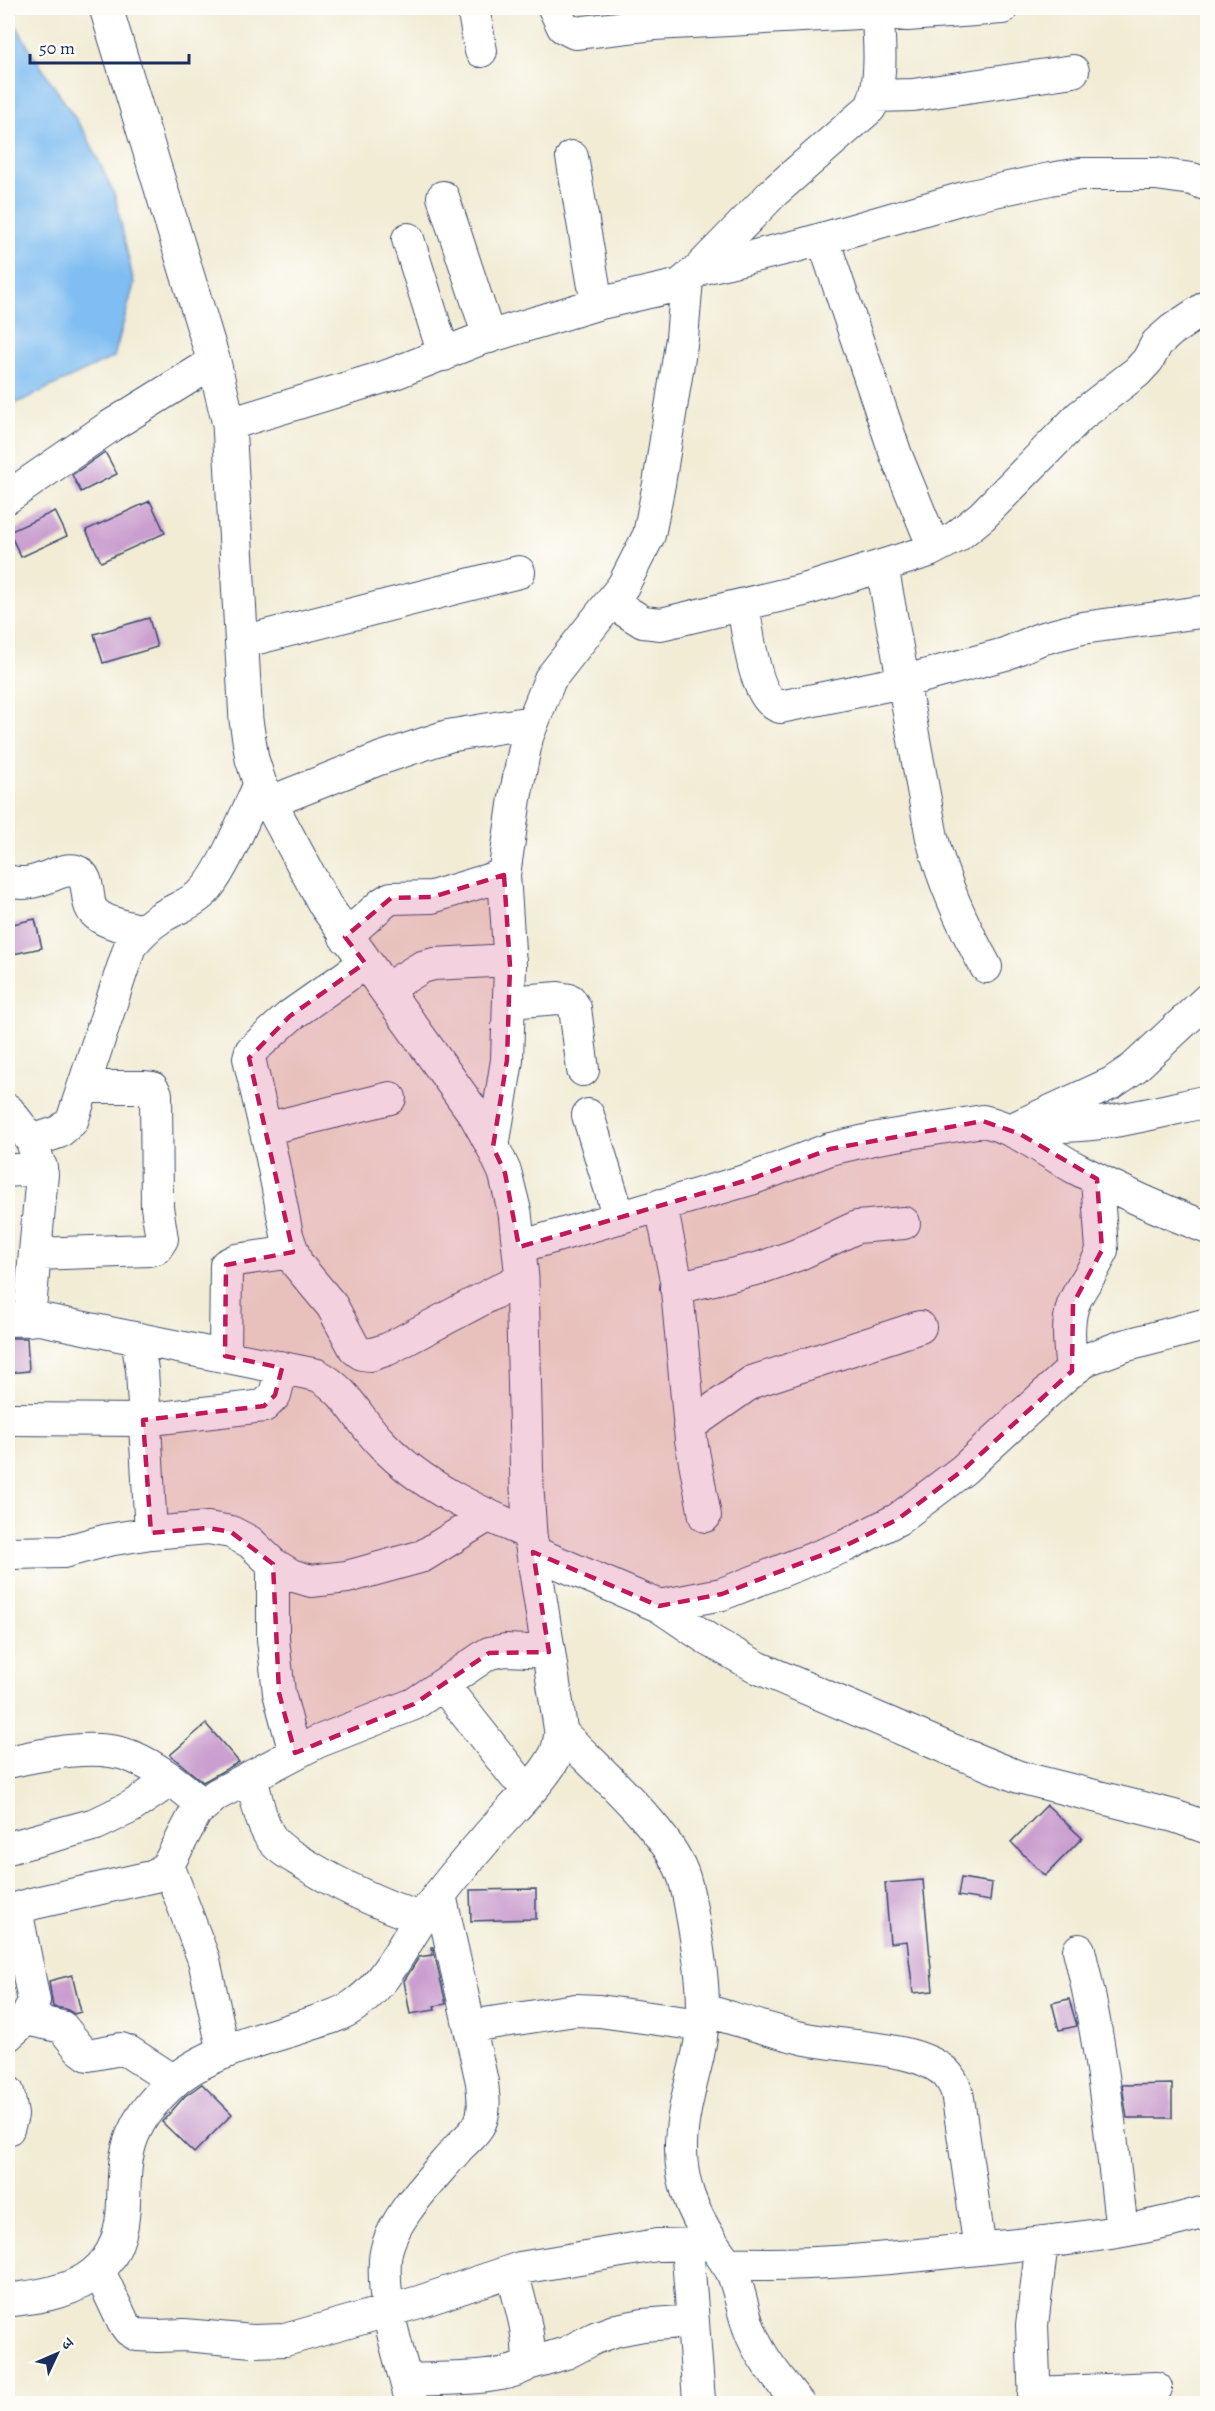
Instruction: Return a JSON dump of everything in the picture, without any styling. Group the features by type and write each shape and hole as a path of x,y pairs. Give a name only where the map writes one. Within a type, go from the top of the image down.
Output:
{"highway":[{"path":"8,2300 56,2294 79,2284 99,2271 112,2255 120,2237 123,2172 136,2127 151,2105 174,2081 195,2067 224,2053 327,2019 351,2008 368,1995 385,1975 431,1907 484,1840 546,1770 555,1757 561,1732 532,1543 527,1489 520,1263 505,1173 476,1116 324,905 264,794 252,759 246,720 229,424 214,362 106,8"}],"street":[{"path":"473,8 481,51"},
{"path":"554,8 562,27 574,33 653,16 878,10 907,15 1002,8"},
{"path":"229,424 362,384 489,337 597,304 674,288 693,274 774,192 864,115 874,102 879,55 878,10"},
{"path":"875,96 913,96 1073,71"},
{"path":"572,157 597,304"},
{"path":"693,274 967,197 1050,179 1081,174 1156,174 1192,179 1208,185"},
{"path":"442,197 489,337"},
{"path":"408,239 444,355"},
{"path":"823,239 896,455 934,548"},
{"path":"493,1147 507,1060 510,960 504,875 515,798 527,737 550,679 628,578 649,535 693,274"},
{"path":"611,602 643,622 661,624 804,590 934,548 968,528 1032,467 1080,416 1137,372 1148,360 1157,343 1208,306"},
{"path":"8,497 109,427 214,362"},
{"path":"882,566 932,838 940,868 966,931 986,967"},
{"path":"242,642 519,572"},
{"path":"743,604 759,686 772,705 780,707 902,682 1005,654 1058,633 1201,612"},
{"path":"8,1171 36,1154 72,1121 130,946 142,931 207,889 264,794 448,735 532,722"},
{"path":"8,881 20,884 35,883 67,871 79,872 84,877 91,909 96,914 104,919 142,931"},
{"path":"345,937 391,898 432,897 504,875"},
{"path":"386,989 422,968 434,964 510,960"},
{"path":"365,963 290,1016 251,1051 249,1064 287,1235 297,1264 332,1306 355,1349 362,1354 370,1355 388,1349 520,1263 619,1218 751,1179 853,1142 983,1120 1017,1126 1078,1126 1126,1120 1208,1101"},
{"path":"509,1002 558,998 570,1000 575,1008 583,1070"},
{"path":"1017,1126 1112,1083 1134,1068 1208,999"},
{"path":"35,1254 149,1250 156,1248 162,1239 157,1207 156,1094 152,1088 143,1087 84,1087"},
{"path":"265,1129 390,1098"},
{"path":"8,1110 36,1154 35,1254 18,1320 40,1319 317,1375 332,1382 344,1394 383,1446 421,1478 532,1543 659,1606 709,1640 759,1668 1019,1777 1149,1809 1208,1828"},
{"path":"588,1115 619,1218"},
{"path":"1017,1126 1097,1179 1208,1228"},
{"path":"1072,1371 1069,1336 1073,1304 1099,1260 1101,1251 1097,1179"},
{"path":"661,1206 676,1288 689,1426 705,1516"},
{"path":"676,1288 760,1268 814,1248 857,1227 904,1223"},
{"path":"225,1356 226,1265 236,1260 293,1252"},
{"path":"659,1606 722,1594 845,1546 898,1519 963,1470 1088,1359 1108,1350 1208,1324"},
{"path":"689,1426 752,1382 920,1327"},
{"path":"137,1340 142,1370 151,1533"},
{"path":"325,1379 362,1354"},
{"path":"8,1419 143,1420 264,1406 275,1395 281,1371 279,1367"},
{"path":"8,1553 63,1552 108,1540 151,1533 208,1528 231,1532 250,1542 273,1564 291,1575 311,1581 347,1578 423,1556 481,1520 486,1514"},
{"path":"273,1564 273,1640 279,1694 295,1753"},
{"path":"17,2027 32,2008 34,1994 12,1910 154,1876 168,1865 202,1804 316,1742 414,1704 489,1653 506,1650 549,1652"},
{"path":"443,1685 515,1776"},
{"path":"561,1732 630,1803 675,1856 683,1874 699,1952 702,2017 698,2054 686,2100 681,2145 684,2182 709,2251 740,2292 755,2343 764,2359 799,2403"},
{"path":"8,1762 71,1752 103,1752 130,1756 171,1779 202,1804"},
{"path":"251,1777 266,1829 274,1843 290,1855 346,1889 375,1903 431,1907 471,2026 482,2082 484,2110 479,2125 426,2186 398,2224 388,2243 385,2260 388,2311 409,2392 521,2370 528,2364 566,2353 617,2330 643,2325 693,2321"},
{"path":"8,1848 96,1824 130,1807 171,1779"},
{"path":"168,1865 204,1960 224,2053"},
{"path":"1079,1950 1104,2077 1122,2231"},
{"path":"471,2026 575,2010 702,2017 803,2038 888,2050 923,2060 944,2072 952,2080 957,2092 980,2249"},
{"path":"17,2027 62,2027 88,2055 121,2049 174,2081"},
{"path":"8,2092 12,2115 8,2129"},
{"path":"99,2271 123,2322 136,2335 184,2335 253,2341 285,2340 388,2311 512,2271 632,2249 709,2251 765,2265 886,2258 1042,2242 1122,2231 1208,2211"},
{"path":"1042,2242 1032,2325 1035,2398 1156,2388"},
{"path":"699,2400 693,2321 709,2251"},
{"path":"512,2271 530,2353 528,2364"}],"highlighted area":[{"path":"504,875 510,966 507,1060 493,1147 505,1173 519,1247 751,1179 830,1149 983,1121 1020,1134 1097,1179 1102,1250 1073,1304 1072,1371 963,1470 898,1519 845,1546 722,1594 659,1606 533,1552 549,1652 489,1653 414,1704 295,1753 279,1693 273,1564 231,1532 208,1528 151,1533 143,1420 264,1406 275,1395 282,1368 225,1356 226,1265 293,1252 249,1058 290,1016 365,963 345,937 391,898 432,897"}],"water":[{"path":"8,10 30,50 87,136 115,196 134,284 114,357 8,407"}],"building":[{"path":"105,452 117,474 81,492 72,475"},
{"path":"150,501 165,533 101,562 86,530"},
{"path":"55,511 67,536 21,557 9,532"},
{"path":"149,618 157,647 103,663 94,634"},
{"path":"35,919 42,948 8,955 8,925"},
{"path":"8,1338 27,1338 29,1371 8,1373"},
{"path":"206,1724 239,1762 203,1782 170,1755"},
{"path":"1047,1805 1082,1838 1045,1876 1011,1842"},
{"path":"961,1878 992,1883 990,1901 958,1896"},
{"path":"923,1880 933,1991 913,1993 907,1941 890,1943 885,1883"},
{"path":"536,1889 536,1919 471,1921 470,1890"},
{"path":"431,1947 433,1947 446,2004 434,2006 435,2010 410,2014 404,1981 419,1957 432,1955"},
{"path":"72,1975 81,2012 74,2014 66,2009 53,2007 49,1981"},
{"path":"1069,1999 1077,2026 1059,2030 1052,2003"},
{"path":"202,2084 232,2114 194,2153 162,2122 185,2096"},
{"path":"1172,2084 1172,2118 1127,2118 1122,2085"}]}
